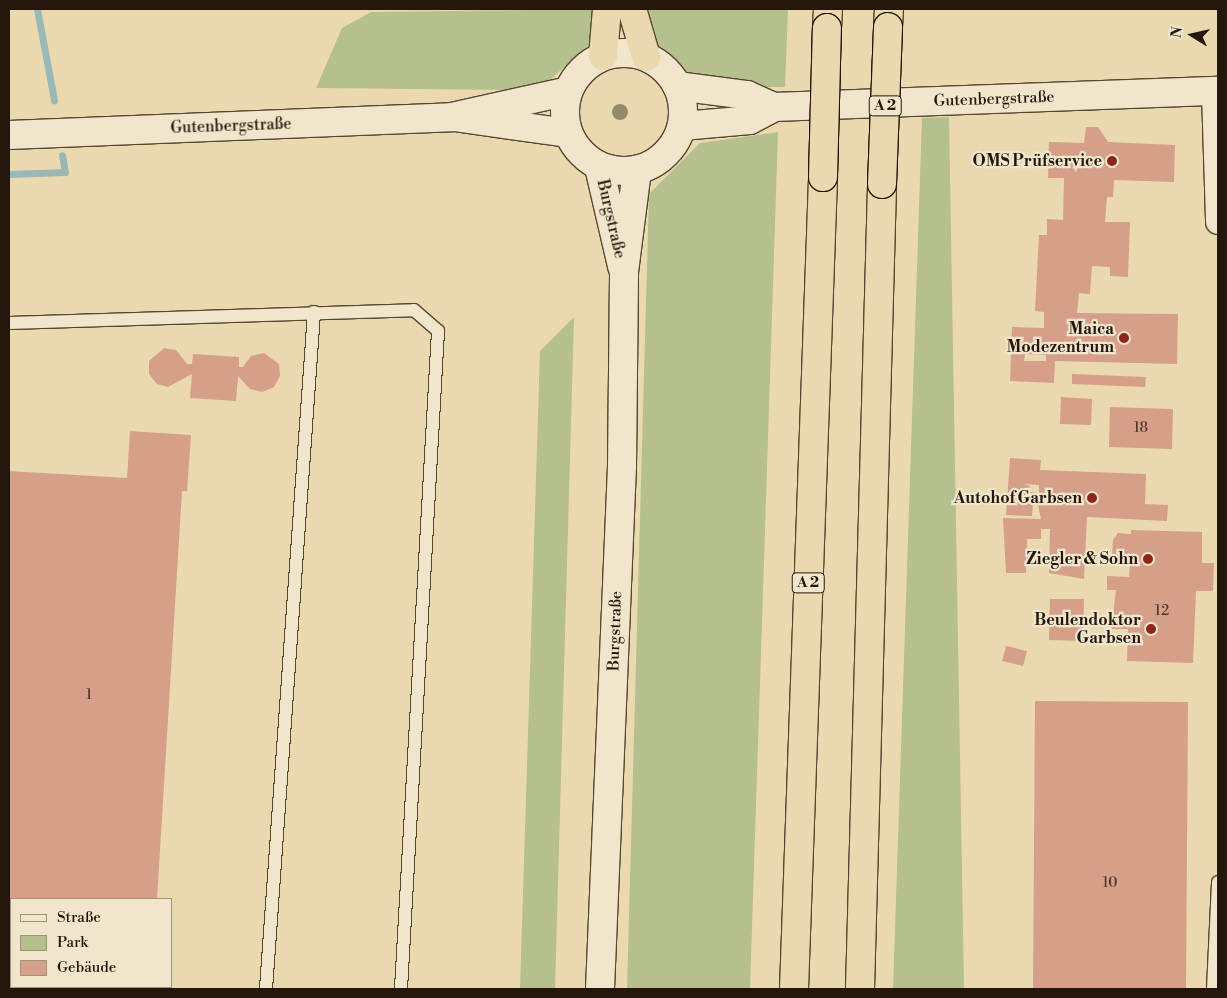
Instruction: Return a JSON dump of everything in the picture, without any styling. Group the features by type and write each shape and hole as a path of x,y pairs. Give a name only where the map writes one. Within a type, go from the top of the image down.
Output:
{"highway":[{"path":"603,56 607,9"},
{"path":"632,9 646,57"},
{"name":"A 2","path":"794,989 827,18"},
{"name":"A 2","path":"860,989 882,184 889,18"}],"main road":[{"path":"625,52 646,57 664,68 677,86 683,106 682,126 666,155 636,171 599,167 580,153 568,133 564,112 568,91 576,76 603,56 625,52"},
{"name":"Gutenbergstraße","path":"677,86 747,95 774,107 1216,91"},
{"name":"Gutenbergstraße","path":"452,117 568,91"},
{"name":"Gutenbergstraße","path":"682,126 750,120 774,107"},
{"name":"Gutenbergstraße","path":"9,135 452,117 568,133"},
{"name":"Burgstraße","path":"599,167 624,272"},
{"name":"Burgstraße","path":"600,989 622,468 624,272 636,171"}],"street":[{"name":"Gutenbergstraße","path":"1216,91 1218,222"}],"lane":[{"path":"9,324 414,310 438,331 401,989"},
{"path":"266,989 314,312"},
{"path":"1213,989 1218,882"}],"green space":[{"path":"599,9 591,43 551,79 521,90 316,88 342,28 371,12"},
{"path":"640,9 788,9 785,87 748,87 688,77 649,41"},
{"path":"949,117 964,989 893,989 922,118"},
{"path":"778,132 750,989 627,989 649,194 700,143"},
{"path":"574,317 555,989 520,989 540,351"}],"building":[{"path":"1086,127 1098,127 1108,142 1175,145 1174,182 1114,180 1113,197 1107,197 1105,222 1130,222 1128,277 1110,276 1110,267 1092,266 1090,294 1079,293 1077,313 1178,314 1177,364 1055,361 1054,383 1010,381 1012,327 1044,328 1044,312 1035,311 1039,235 1047,235 1047,219 1063,220 1064,178 1048,178 1049,142 1084,143","holes":["1025,354 1046,355 1046,361 1024,361"]},
{"path":"164,348 176,350 187,364 192,364 193,354 239,357 239,367 243,367 251,356 264,353 279,364 280,376 274,387 262,392 250,389 238,376 236,401 190,398 192,374 168,387 157,384 149,374 149,361"},
{"path":"1072,374 1146,377 1145,387 1072,384"},
{"path":"1061,397 1092,399 1091,425 1060,424"},
{"path":"1110,407 1173,409 1172,449 1109,447"},
{"path":"130,431 191,435 187,491 182,491 157,898 10,898 10,988 152,989 9,989 9,471 127,478"},
{"path":"1010,458 1041,460 1040,470 1146,474 1145,504 1168,505 1167,521 1087,517 1084,579 1049,573 1050,529 1041,529 1041,539 1027,539 1026,573 1006,573 1003,518 1041,519 1038,505 1033,504 1032,516 1006,515","holes":["1023,484 1039,485 1039,493 1029,492 1030,486"]},
{"path":"1131,530 1202,532 1202,563 1214,563 1213,591 1196,591 1193,663 1127,661 1128,629 1111,629 1116,590 1107,590 1107,576 1129,577 1130,557 1112,556 1113,540 1118,533 1131,534"},
{"path":"1050,599 1084,599 1083,641 1049,640"},
{"path":"1006,646 1027,651 1023,666 1002,661"},
{"path":"1035,701 1188,702 1186,989 1033,989"}],"waterway":[{"path":"37,9 54,100"},
{"path":"9,174 65,172 62,155"}],"place":[{"name":"OMS Prüfservice","path":"1112,161"},
{"name":"Maica Modezentrum","path":"1124,338"},
{"name":"Autohof Garbsen","path":"1092,498"},
{"name":"Ziegler & Sohn","path":"1148,559"},
{"name":"Beulendoktor Garbsen","path":"1151,629"}]}
